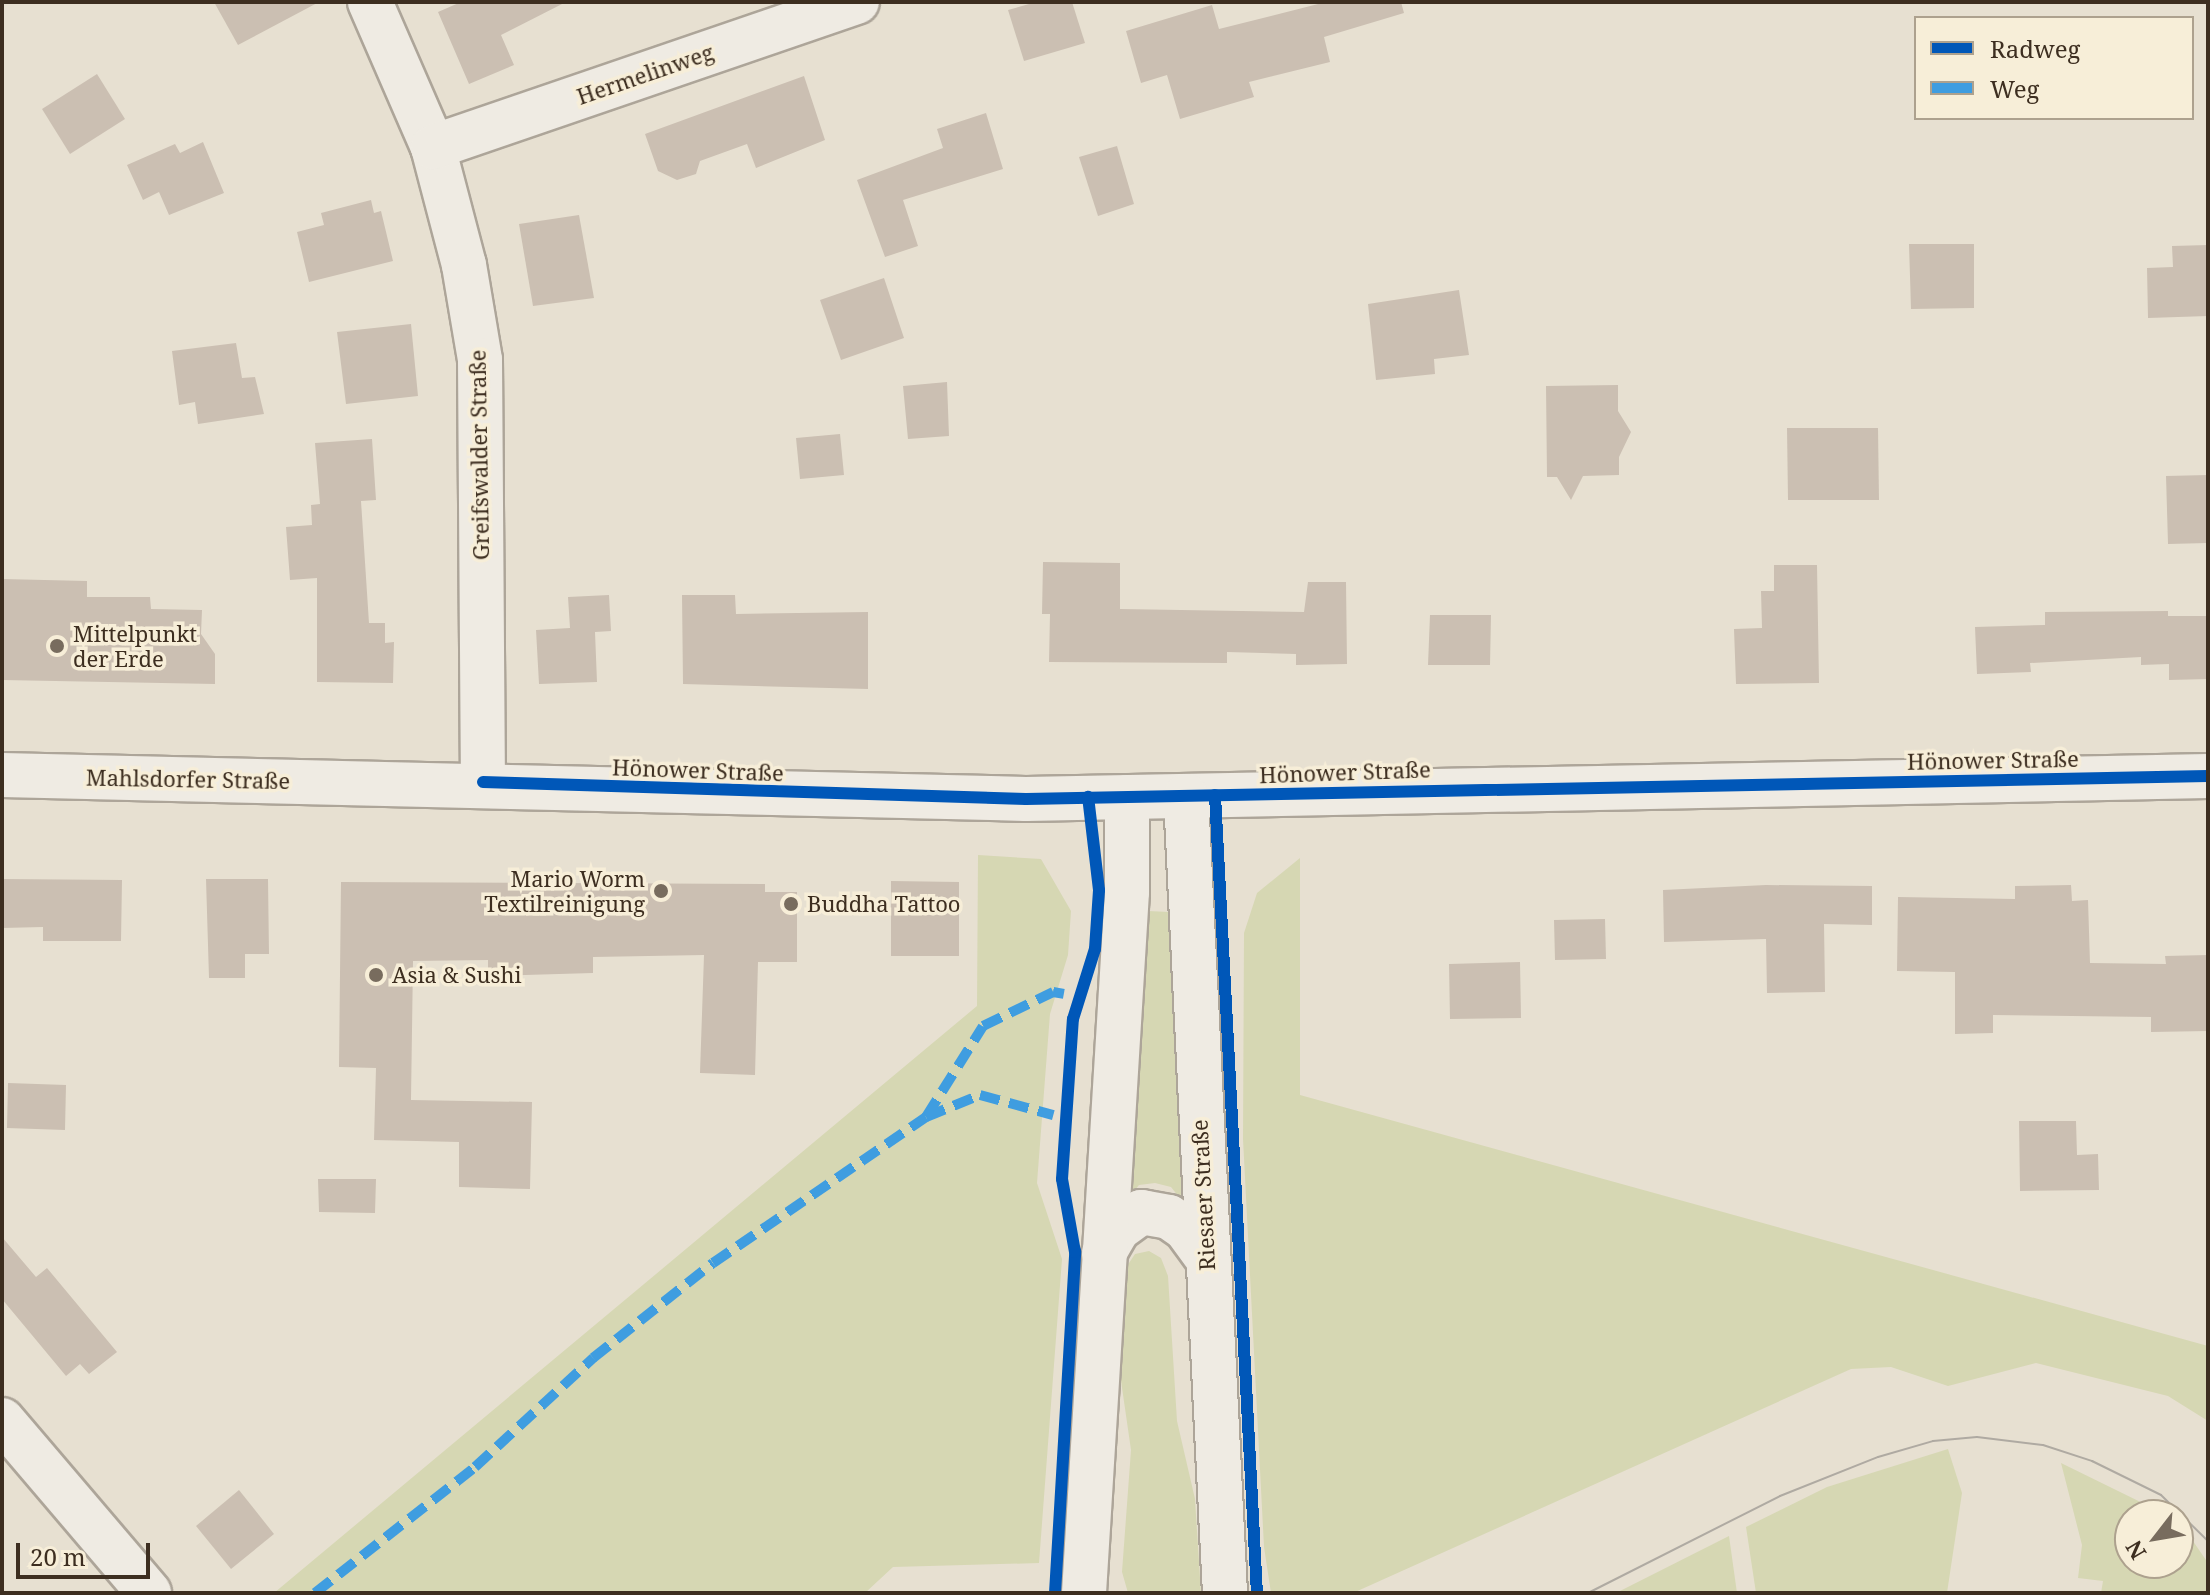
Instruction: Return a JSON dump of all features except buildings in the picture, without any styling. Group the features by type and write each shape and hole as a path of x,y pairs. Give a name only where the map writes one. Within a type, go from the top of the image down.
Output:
{"main road":[{"name":"Greifswalder Straße","path":"370,2 433,147 464,265 480,360 483,782"},
{"name":"Hermelinweg","path":"433,147 857,2"},
{"name":"Mahlsdorfer Straße","path":"2,775 374,781"},
{"name":"Hönower Straße","path":"374,781 1127,797 2208,776"},
{"name":"Riesaer Straße","path":"1186,796 1205,1255 1225,1593"},
{"path":"1087,1588 1127,892 1127,797"},
{"path":"1104,1253 1118,1229 1141,1212 1169,1217 1186,1229 1205,1255"},
{"path":"2,1420 149,1593"}],"green space":[{"path":"978,855 1041,859 1071,911 1068,955 1050,1014 1037,1183 1062,1259 1039,1563 893,1567 865,1593 274,1593 977,1006"},
{"path":"1300,858 1300,1095 2208,1346 2208,1421 2168,1396 2036,1363 1948,1386 1891,1367 1851,1369 1353,1593 1271,1593 1264,1547 1243,1139 1244,933 1257,893"},
{"path":"1148,911 1169,912 1183,1202 1171,1187 1155,1183 1139,1185 1129,1197"},
{"path":"1149,1251 1161,1258 1168,1276 1177,1421 1195,1499 1201,1593 1128,1593 1122,1572 1131,1450 1118,1360 1125,1269 1135,1254"},
{"path":"1948,1449 1962,1493 1947,1593 1756,1593 1746,1527 1827,1487"},
{"path":"2061,1463 2134,1499 2114,1499 2114,1579 2194,1579 2194,1543 2208,1563 2208,1593 2101,1593 2103,1581 2078,1578 2082,1545"},
{"path":"1729,1536 1737,1593 1616,1593"}],"tram line":[{"path":"1588,1593 1780,1496 1878,1457 1933,1441 1977,1437 2043,1445 2092,1461 2161,1495 2208,1541"}],"marked path":[{"path":"315,1593 475,1467 593,1358 713,1263 926,1117 983,1026 1053,992 1064,994"},
{"path":"926,1117 980,1095 1053,1115"}],"cycle path":[{"path":"483,782 1026,799 2208,776"},
{"path":"1215,795 1257,1593"},
{"path":"1055,1593 1075,1252 1062,1179 1073,1019 1095,949 1099,890 1088,797"}],"place":[{"name":"Mittelpunkt der Erde","path":"57,646"},
{"name":"Mario Worm Textilreinigung","path":"661,891"},
{"name":"Buddha Tattoo","path":"791,904"},
{"name":"Asia & Sushi","path":"376,975"}]}
